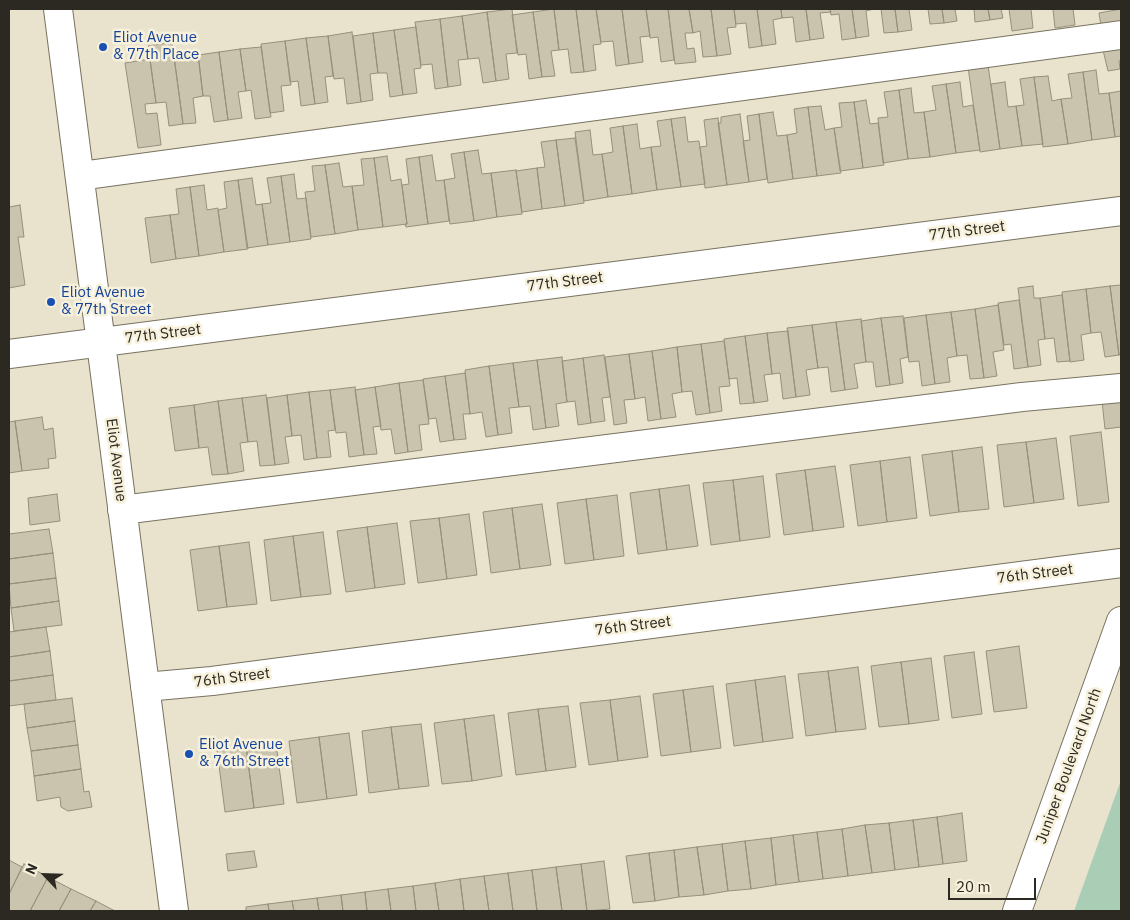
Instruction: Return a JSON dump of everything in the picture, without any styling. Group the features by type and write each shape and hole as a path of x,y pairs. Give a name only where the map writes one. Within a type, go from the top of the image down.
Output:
{"street":[{"name":"Eliot Avenue","path":"58,9 174,911"},
{"path":"80,176 1121,35"},
{"name":"77th Street","path":"9,354 1121,212"},
{"path":"122,510 1022,397 1121,388"},
{"name":"76th Street","path":"145,687 222,680 1121,562"},
{"name":"Juniper Boulevard North","path":"1017,911 1121,620"}],"green space":[{"path":"1121,780 1121,911 1074,911"}],"building":[{"path":"512,9 517,53 506,54 509,79 496,81 487,12"},
{"path":"554,9 559,50 551,51 555,76 542,77 533,12"},
{"path":"554,9 576,9 584,72 571,73 568,49 559,50"},
{"path":"576,9 596,9 601,44 593,45 596,70 584,72"},
{"path":"596,9 622,9 629,64 616,66 613,41 601,42"},
{"path":"622,9 646,9 650,36 640,37 643,62 629,64"},
{"path":"646,9 668,9 674,60 661,62 658,37 650,38"},
{"path":"668,9 689,9 693,33 685,33 687,49 694,48 696,62 675,64"},
{"path":"689,9 711,9 717,56 703,57 700,31 693,33"},
{"path":"711,9 734,9 736,27 727,28 731,54 717,56"},
{"path":"734,9 757,9 762,46 749,48 746,23 736,24"},
{"path":"757,9 781,9 782,18 773,20 776,44 762,46"},
{"path":"781,9 806,9 810,40 796,42 793,17 782,18"},
{"path":"806,9 830,9 831,12 820,13 824,38 810,40"},
{"path":"830,9 852,9 856,38 842,40 839,14 831,15"},
{"path":"852,9 874,9 866,11 869,36 856,38"},
{"path":"881,9 895,9 898,32 884,33"},
{"path":"895,9 909,9 912,30 898,32"},
{"path":"928,9 942,9 944,23 930,24"},
{"path":"942,9 955,9 957,21 944,23"},
{"path":"974,9 988,9 990,20 975,22"},
{"path":"988,9 1001,9 1003,18 990,20"},
{"path":"1009,9 1031,9 1033,28 1012,31"},
{"path":"1053,9 1073,9 1075,25 1055,28"},
{"path":"1121,9 1121,23 1101,26 1099,13"},
{"path":"487,12 496,81 483,83 479,58 468,59 462,16"},
{"path":"533,12 542,77 529,79 526,54 518,55 512,15"},
{"path":"462,16 468,59 458,60 461,85 448,87 440,19"},
{"path":"440,19 448,87 435,89 432,64 421,65 415,22"},
{"path":"416,27 421,68 414,69 417,93 403,95 394,30"},
{"path":"394,30 403,95 390,97 387,73 378,73 373,33"},
{"path":"352,32 361,102 347,104 344,78 334,79 328,36"},
{"path":"373,33 378,73 370,74 373,100 361,102 353,36"},
{"path":"328,36 333,76 325,77 328,102 315,104 306,38"},
{"path":"306,38 315,104 301,106 298,81 290,82 285,41"},
{"path":"285,41 291,85 281,86 284,111 270,113 261,44"},
{"path":"172,42 183,124 169,126 166,102 156,103 148,46"},
{"path":"261,47 271,117 255,119 251,90 246,91 240,49"},
{"path":"1121,47 1120,69 1108,71 1103,50"},
{"path":"240,49 246,91 238,92 242,118 228,120 219,52"},
{"path":"219,52 228,120 214,122 210,96 203,96 198,55"},
{"path":"198,53 203,96 193,98 196,123 183,124 174,56"},
{"path":"150,59 156,103 145,104 146,114 157,113 161,145 138,148 125,63"},
{"path":"988,65 1000,149 980,152 968,67"},
{"path":"1096,70 1099,94 1109,93 1115,137 1092,140 1083,72"},
{"path":"1083,72 1092,140 1068,144 1061,99 1072,98 1068,74"},
{"path":"1048,76 1052,101 1061,99 1068,144 1043,147 1034,77"},
{"path":"1034,77 1043,144 1022,146 1016,106 1024,105 1020,79"},
{"path":"960,82 963,107 973,105 980,150 956,153 946,84"},
{"path":"1005,82 1008,107 1016,106 1022,146 1000,149 991,84"},
{"path":"946,84 956,153 930,157 924,112 936,110 932,86"},
{"path":"911,88 914,113 924,112 930,157 908,159 899,90"},
{"path":"899,90 908,159 883,163 878,118 888,117 884,92"},
{"path":"1121,91 1121,136 1115,137 1109,93"},
{"path":"866,100 870,124 878,123 884,165 863,168 854,102"},
{"path":"854,102 863,168 840,171 834,128 842,127 839,103"},
{"path":"821,106 825,130 834,128 841,173 817,176 808,107"},
{"path":"808,107 817,176 793,179 787,135 797,133 794,109"},
{"path":"773,112 777,136 787,135 793,179 768,183 759,114"},
{"path":"740,114 749,182 727,185 718,123 721,123 721,117"},
{"path":"759,114 767,179 749,182 743,141 750,140 747,116"},
{"path":"685,117 688,142 699,141 705,184 681,187 671,119"},
{"path":"718,118 727,185 705,188 700,147 707,146 704,120"},
{"path":"671,119 681,187 657,190 651,147 661,146 657,121"},
{"path":"637,124 640,149 651,147 657,190 632,194 623,126"},
{"path":"623,126 632,194 608,197 602,154 613,152 610,128"},
{"path":"590,130 593,155 602,154 608,197 584,201 575,132"},
{"path":"575,138 584,203 565,206 556,140"},
{"path":"556,140 565,206 542,209 537,168 545,167 541,142"},
{"path":"478,150 482,174 491,173 497,217 474,221 464,152"},
{"path":"464,152 474,221 450,224 444,180 455,178 451,154"},
{"path":"432,155 436,181 444,180 449,221 428,224 419,157"},
{"path":"387,156 391,181 401,179 407,224 383,227 374,158"},
{"path":"419,157 428,224 406,227 402,185 409,184 406,159"},
{"path":"374,158 383,227 358,230 352,186 364,185 361,159"},
{"path":"339,163 343,187 352,186 358,230 335,234 325,165"},
{"path":"325,165 335,234 311,237 305,192 315,191 312,166"},
{"path":"537,168 542,209 522,212 516,171"},
{"path":"516,170 522,214 497,217 491,173"},
{"path":"294,174 297,199 306,198 311,239 290,242 281,176"},
{"path":"281,176 290,242 268,245 262,204 271,203 267,178"},
{"path":"252,178 256,205 262,204 268,245 247,248 238,180"},
{"path":"238,180 248,249 224,252 218,210 227,208 224,182"},
{"path":"204,185 207,210 218,208 224,252 199,256 190,187"},
{"path":"190,187 199,256 176,259 170,215 179,214 176,189"},
{"path":"20,205 24,237 18,237 25,285 9,288 9,207"},
{"path":"170,215 176,259 151,263 145,218"},
{"path":"1121,285 1121,355 1119,355 1110,286"},
{"path":"1033,286 1034,298 1040,298 1045,339 1038,340 1041,365 1028,367 1018,288"},
{"path":"1110,286 1119,355 1105,357 1101,332 1091,333 1086,289"},
{"path":"1086,289 1091,333 1081,335 1084,360 1070,362 1062,292"},
{"path":"1062,295 1070,361 1057,362 1054,338 1045,339 1040,298"},
{"path":"1019,300 1028,367 1014,369 1011,344 1004,345 998,303"},
{"path":"998,305 1004,350 993,352 997,376 984,378 975,309"},
{"path":"975,309 984,378 970,379 967,355 957,356 951,312"},
{"path":"951,312 957,356 947,358 950,382 935,384 926,315"},
{"path":"926,315 935,384 922,386 919,361 909,362 904,318"},
{"path":"903,316 908,357 900,359 903,383 890,385 881,318"},
{"path":"881,318 890,385 876,387 873,362 866,362 861,321"},
{"path":"861,319 866,362 854,364 858,388 845,390 836,322"},
{"path":"836,322 845,390 831,392 828,367 818,368 812,325"},
{"path":"812,325 818,368 806,370 810,395 796,397 787,328"},
{"path":"788,331 796,397 783,399 780,373 772,374 767,333"},
{"path":"767,333 772,374 764,375 768,401 754,403 745,336"},
{"path":"745,336 754,403 740,404 737,378 729,379 724,339"},
{"path":"724,341 730,386 719,387 722,411 710,413 701,344"},
{"path":"701,344 710,413 696,415 692,391 682,392 677,347"},
{"path":"677,347 682,392 672,394 676,417 661,419 652,351"},
{"path":"652,351 661,419 648,421 645,397 635,399 629,354"},
{"path":"629,354 635,399 624,400 627,423 614,425 605,357"},
{"path":"604,355 610,397 602,398 605,421 591,423 583,358"},
{"path":"562,357 567,402 556,404 559,426 546,428 537,360"},
{"path":"583,358 591,423 578,425 575,401 567,402 562,361"},
{"path":"537,360 546,428 533,430 530,406 519,407 513,363"},
{"path":"513,363 519,407 509,408 512,433 498,435 489,366"},
{"path":"489,366 498,435 486,437 482,412 470,414 465,370"},
{"path":"465,373 470,414 463,414 466,439 454,440 445,376"},
{"path":"445,376 454,440 440,442 436,418 429,419 423,379"},
{"path":"423,380 429,424 419,425 422,450 408,452 399,383"},
{"path":"399,383 408,452 395,454 391,429 381,430 375,387"},
{"path":"355,387 364,455 349,457 346,432 336,433 330,390"},
{"path":"375,387 381,426 373,427 377,454 364,455 355,390"},
{"path":"330,390 335,430 328,431 331,457 317,458 309,392"},
{"path":"309,392 317,458 304,460 301,435 292,436 287,395"},
{"path":"266,395 275,465 260,466 257,441 248,442 242,398"},
{"path":"287,395 292,436 285,437 289,463 275,465 267,398"},
{"path":"242,398 248,442 240,443 244,471 228,474 218,401"},
{"path":"1121,398 1121,427 1105,429 1102,401"},
{"path":"218,401 228,474 212,475 208,447 199,448 194,405"},
{"path":"194,405 199,448 175,451 169,408"},
{"path":"42,417 44,430 53,428 56,458 48,459 49,468 22,471 15,421"},
{"path":"15,421 22,471 9,473 9,422"},
{"path":"1101,432 1109,502 1078,506 1070,436"},
{"path":"1056,438 1064,499 1034,503 1026,442"},
{"path":"1026,442 1034,503 1004,507 997,445"},
{"path":"982,447 989,509 959,512 952,451"},
{"path":"952,451 959,512 930,516 922,455"},
{"path":"910,457 917,518 887,522 880,461"},
{"path":"880,461 887,522 858,526 850,465"},
{"path":"835,466 844,527 813,531 805,470"},
{"path":"805,470 813,531 784,535 776,474"},
{"path":"763,476 770,537 740,541 733,480"},
{"path":"733,480 740,541 711,545 703,483"},
{"path":"689,485 698,546 667,550 659,489"},
{"path":"659,489 667,550 638,554 630,493"},
{"path":"57,494 60,521 30,525 28,498"},
{"path":"617,495 624,556 594,560 586,499"},
{"path":"586,499 594,560 565,564 557,503"},
{"path":"542,504 551,565 520,569 512,508"},
{"path":"512,508 520,569 491,573 483,512"},
{"path":"469,514 477,575 447,579 439,518"},
{"path":"439,518 447,579 418,583 410,521"},
{"path":"397,523 405,584 375,588 367,527"},
{"path":"367,527 375,588 346,592 337,531"},
{"path":"49,529 53,553 9,559 9,534"},
{"path":"323,532 331,594 301,597 293,536"},
{"path":"293,536 301,597 271,601 264,540"},
{"path":"249,542 257,604 227,607 219,546"},
{"path":"219,546 227,607 198,611 190,550"},
{"path":"53,553 56,578 9,584 9,559"},
{"path":"56,578 59,601 11,608 9,584"},
{"path":"59,601 62,625 14,631 11,608"},
{"path":"46,627 50,651 9,657 9,632"},
{"path":"1019,646 1027,708 994,712 986,651"},
{"path":"50,651 53,675 9,681 9,657"},
{"path":"974,652 982,714 952,718 944,656"},
{"path":"931,658 939,720 909,724 901,662"},
{"path":"901,662 909,724 879,727 871,666"},
{"path":"858,667 866,729 836,732 828,671"},
{"path":"828,671 836,732 806,736 798,674"},
{"path":"53,675 56,700 9,706 9,681"},
{"path":"785,676 793,738 763,742 755,680"},
{"path":"755,680 763,742 734,746 726,684"},
{"path":"713,686 721,748 691,752 683,690"},
{"path":"683,690 691,752 661,756 653,694"},
{"path":"640,696 648,757 618,761 610,700"},
{"path":"72,698 75,721 27,728 24,704"},
{"path":"610,700 618,761 589,765 580,703"},
{"path":"568,706 576,767 546,771 538,709"},
{"path":"538,709 546,771 516,775 508,713"},
{"path":"494,715 502,776 472,781 464,719"},
{"path":"464,719 472,781 442,784 434,723"},
{"path":"75,721 78,745 31,751 27,728"},
{"path":"421,724 429,786 399,789 391,727"},
{"path":"391,727 399,789 369,793 362,731"},
{"path":"349,733 357,795 327,799 319,737"},
{"path":"319,737 327,799 297,803 289,741"},
{"path":"276,743 284,804 254,808 246,746"},
{"path":"78,745 81,769 34,776 31,751"},
{"path":"246,746 254,808 225,812 217,750"},
{"path":"81,769 84,792 89,791 92,807 68,811 61,807 60,797 37,801 34,776"},
{"path":"962,813 967,861 943,864 937,817"},
{"path":"937,817 943,864 919,867 913,820"},
{"path":"913,820 919,867 895,870 889,823"},
{"path":"889,823 895,870 872,873 865,825"},
{"path":"865,825 872,873 848,876 842,829"},
{"path":"842,829 848,876 823,879 817,832"},
{"path":"817,832 823,879 799,882 793,835"},
{"path":"793,835 799,882 776,885 771,838"},
{"path":"771,838 776,885 751,889 745,841"},
{"path":"745,841 751,889 728,891 722,844"},
{"path":"722,844 728,891 704,895 697,847"},
{"path":"697,847 704,895 679,897 674,850"},
{"path":"674,850 679,897 655,901 649,853"},
{"path":"254,851 257,867 228,871 226,854"},
{"path":"649,853 655,901 633,903 626,856"},
{"path":"9,860 22,867 9,894"},
{"path":"604,861 610,909 587,911 581,864"},
{"path":"24,864 48,877 30,911 9,911 9,894"},
{"path":"581,864 587,911 562,911 556,867"},
{"path":"556,867 562,911 537,911 532,870"},
{"path":"532,870 537,911 513,911 508,873"},
{"path":"508,873 513,911 489,911 484,876"},
{"path":"484,876 489,911 464,911 460,879"},
{"path":"48,877 71,889 59,911 30,911"},
{"path":"460,879 464,911 439,911 435,883"},
{"path":"435,883 439,911 416,911 413,886"},
{"path":"413,886 416,911 391,911 388,889"},
{"path":"71,889 96,901 90,911 59,911"},
{"path":"388,889 391,911 367,911 365,892"},
{"path":"365,892 367,911 343,911 341,895"},
{"path":"341,895 343,911 319,911 317,898"},
{"path":"317,898 319,911 294,911 292,901"},
{"path":"96,901 115,911 90,911"},
{"path":"292,901 294,911 269,911 268,904"},
{"path":"268,904 269,911 246,911 246,907"}],"place":[{"name":"Eliot Avenue & 77th Place","path":"103,47"},
{"name":"Eliot Avenue & 77th Street","path":"51,302"},
{"name":"Eliot Avenue & 76th Street","path":"189,754"}]}
